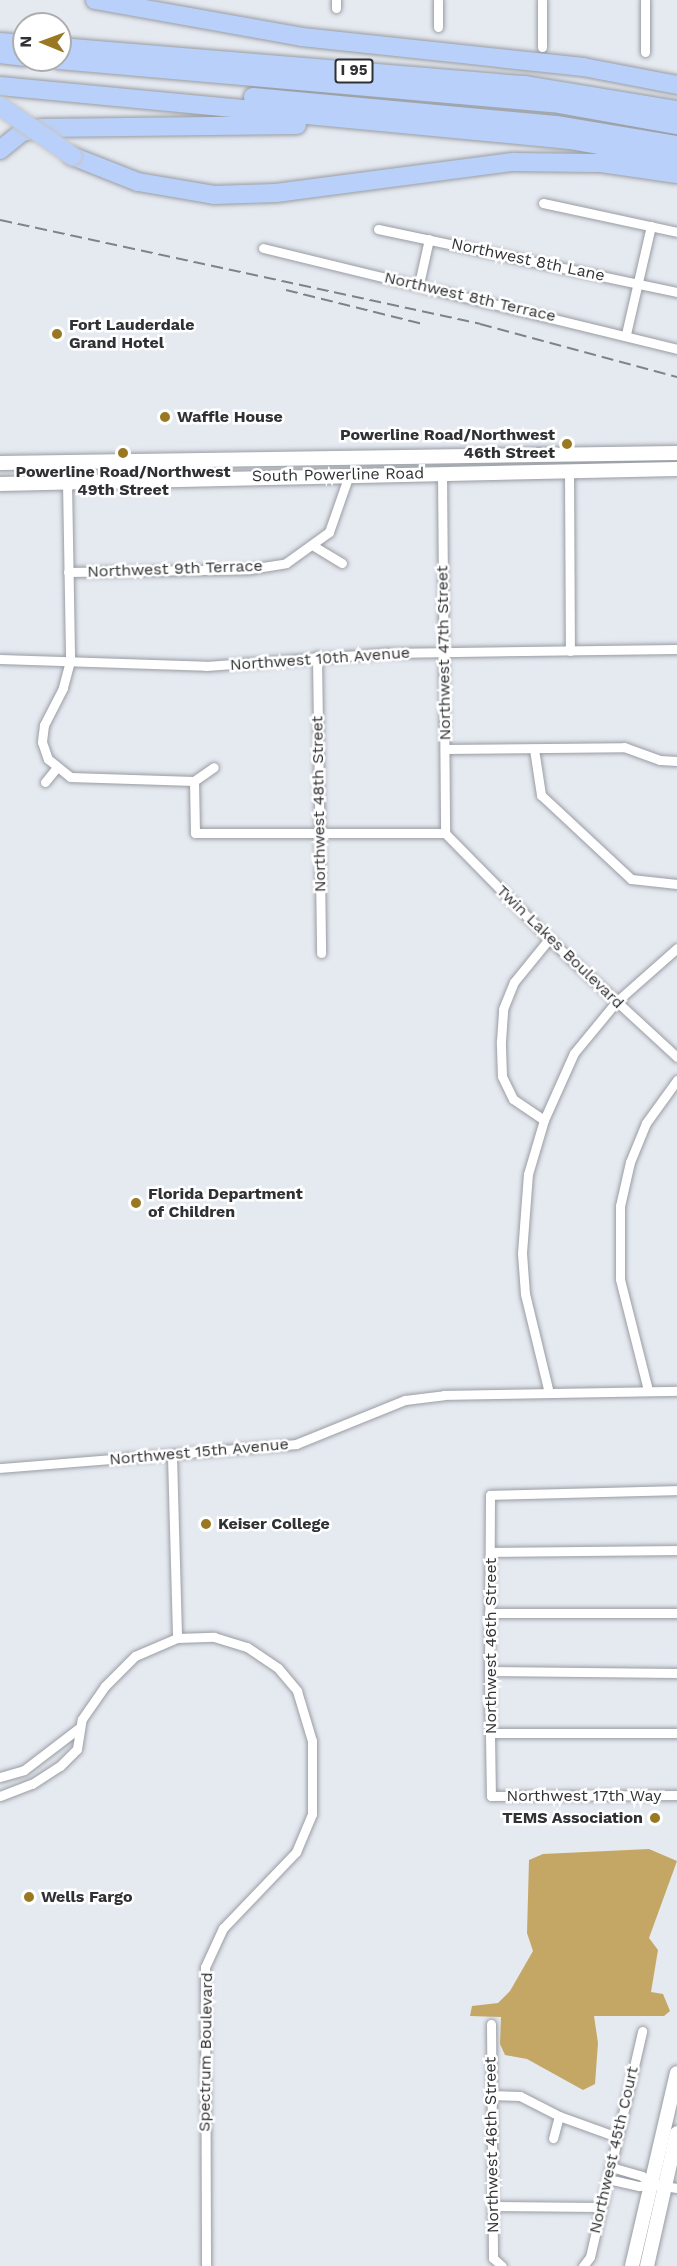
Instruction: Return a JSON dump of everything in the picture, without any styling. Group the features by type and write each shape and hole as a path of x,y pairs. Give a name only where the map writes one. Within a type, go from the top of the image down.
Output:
{"highway":[{"path":"95,0 153,8 302,38 583,67 677,85"},
{"path":"129,0 153,8"},
{"name":"I 95","path":"72,48 524,85 677,110"},
{"path":"72,61 553,103 677,124"},
{"path":"0,74 556,125 677,145"},
{"path":"0,86 570,140 677,159"},
{"path":"0,106 38,136 72,156 138,182 214,195 276,193 513,162 601,164 677,174"},
{"path":"0,150 27,130 49,127 387,122"}],"main road":[{"name":"South Powerline Road","path":"0,463 677,453"},
{"path":"545,471 570,455"},
{"path":"569,470 588,455"},
{"path":"349,475 354,457"},
{"name":"South Powerline Road","path":"0,484 677,469"},
{"path":"632,2266 664,2186 677,2073"},
{"path":"646,2266 677,2133"}],"street":[{"path":"438,0 438,27"},
{"path":"542,0 542,46"},
{"path":"645,0 645,52"},
{"path":"543,203 677,232"},
{"path":"626,334 651,226"},
{"name":"Northwest 8th Lane","path":"378,229 677,292"},
{"path":"419,284 429,239"},
{"name":"Northwest 8th Terrace","path":"263,248 626,334 677,349"},
{"path":"569,470 570,651"},
{"name":"Northwest 47th Street","path":"442,473 445,833"},
{"name":"Northwest 9th Terrace","path":"68,572 250,569 286,563 329,532 349,475"},
{"path":"67,482 70,661 63,687 49,711 43,734 48,759 70,777 194,781 214,767"},
{"path":"312,544 342,563"},
{"name":"Northwest 10th Avenue","path":"0,659 206,666 267,664 317,656 677,649"},
{"name":"Northwest 48th Street","path":"317,656 321,953"},
{"path":"445,749 624,747 660,760 677,761"},
{"path":"534,749 541,795 631,879 677,884"},
{"path":"45,782 57,766"},
{"path":"194,781 195,833 318,835 445,833"},
{"name":"Twin Lakes Boulevard","path":"445,833 549,939 677,1057"},
{"path":"544,1120 513,1099 502,1076 501,1041 503,1010 514,982 549,939"},
{"path":"549,1393 525,1294 522,1253 528,1174 544,1120 574,1053 616,1002 677,948"},
{"path":"648,1390 620,1279 620,1206 630,1162 646,1123 677,1080"},
{"name":"Northwest 15th Avenue","path":"0,1468 172,1456 296,1444 405,1400 677,1390"},
{"path":"0,1777 24,1770 79,1728 105,1686 135,1656 177,1638 172,1456"},
{"name":"Northwest 46th Street","path":"491,1796 490,1495 677,1490"},
{"path":"490,1552 677,1550"},
{"path":"489,1613 677,1613"},
{"name":"Spectrum Boulevard","path":"177,1638 214,1637 236,1643 278,1668 297,1691 312,1741 312,1814 296,1852 223,1928 205,1967 206,2266"},
{"path":"489,1671 677,1673"},
{"path":"0,1796 32,1784 60,1766 77,1749 79,1728"},
{"path":"491,1732 677,1733"},
{"name":"Northwest 17th Way","path":"491,1796 677,1796"},
{"name":"Northwest 46th Street","path":"491,2024 493,2258 500,2265"},
{"name":"Northwest 45th Court","path":"584,2266 590,2257 642,2031"},
{"path":"491,2095 520,2096 559,2116 617,2137"},
{"path":"553,2138 559,2116"},
{"path":"611,2167 642,2176 664,2186"},
{"path":"608,2179 639,2186 664,2186"},
{"path":"493,2206 601,2207"}],"shaded area":[{"path":"649,1849 677,1861 649,1938 658,1950 651,1992 663,1994 670,2011 664,2016 594,2016 598,2043 595,2084 583,2090 527,2059 505,2055 500,2044 501,2017 470,2016 472,2006 498,2003 510,1991 533,1951 527,1933 529,1860 543,1854"}],"railway":[{"path":"0,220 480,324 677,377"},
{"path":"286,290 426,325"}],"place":[{"name":"Fort Lauderdale Grand Hotel","path":"57,334"},
{"name":"Waffle House","path":"165,417"},
{"name":"Powerline Road/Northwest 46th Street","path":"567,444"},
{"name":"Powerline Road/Northwest 49th Street","path":"123,453"},
{"name":"Florida Department of Children","path":"136,1203"},
{"name":"Keiser College","path":"206,1524"},
{"name":"TEMS Association","path":"655,1818"},
{"name":"Wells Fargo","path":"29,1897"}]}
